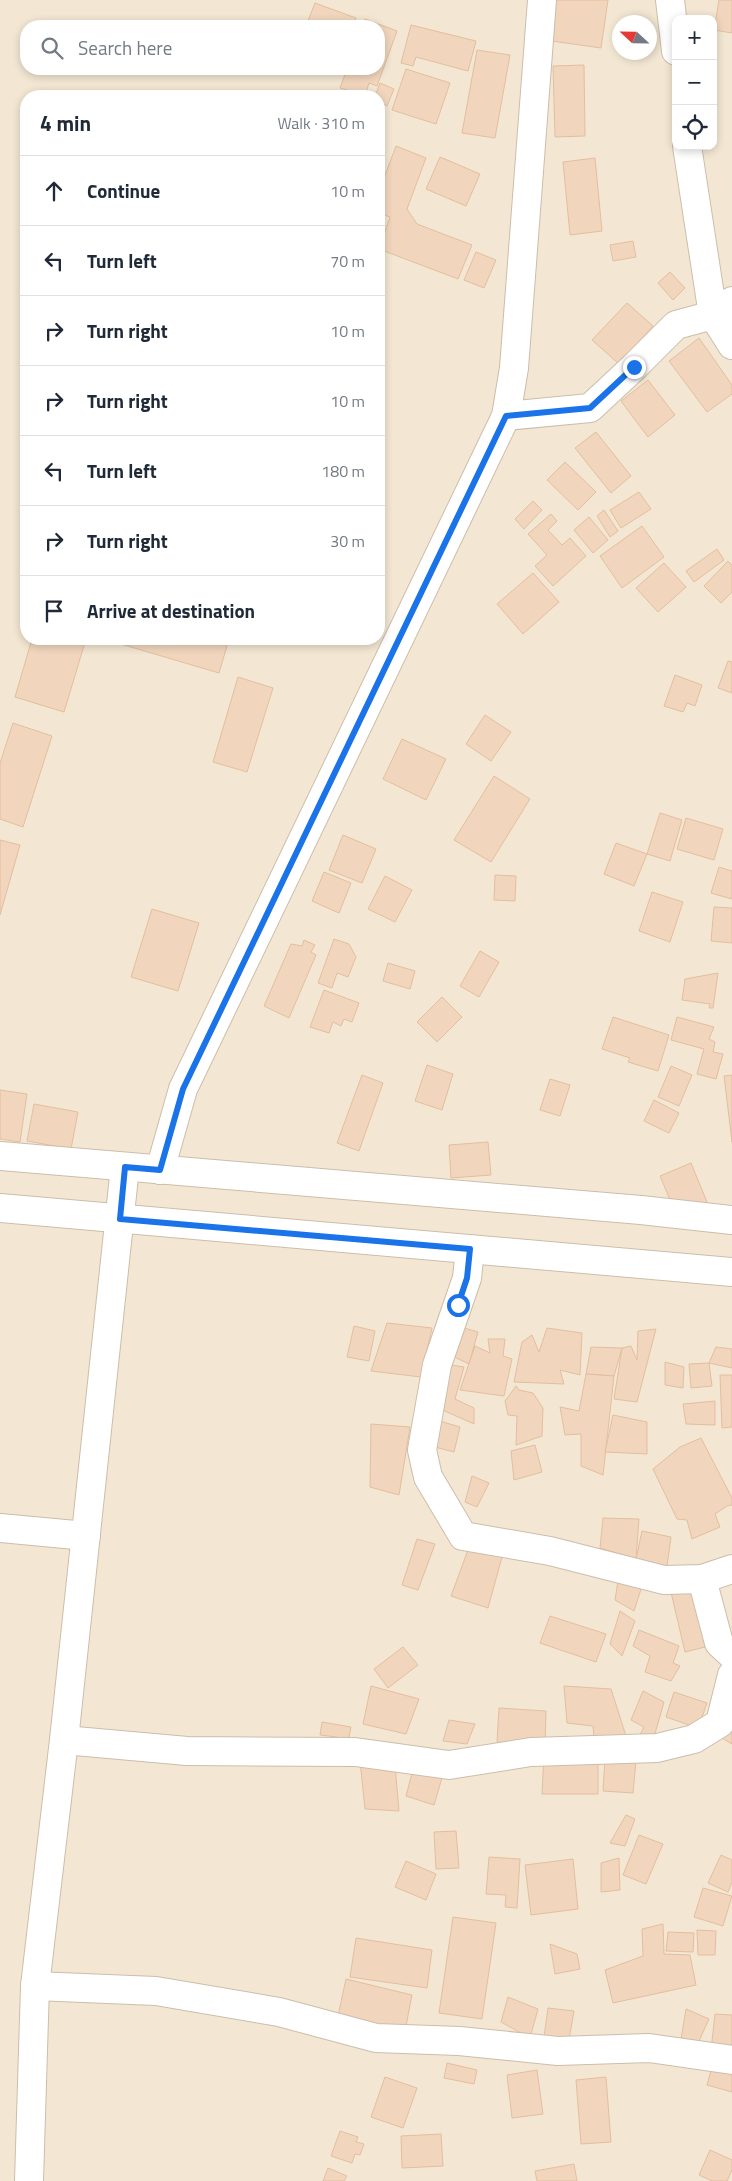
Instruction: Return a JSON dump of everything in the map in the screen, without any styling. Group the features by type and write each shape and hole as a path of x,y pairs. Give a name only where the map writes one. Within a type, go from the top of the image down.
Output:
{"street":[{"path":"160,1170 183,1089 506,416 515,358 542,0"},
{"path":"670,0 672,17"},
{"path":"688,150 732,346"},
{"path":"506,416 590,408 676,325 722,308"},
{"path":"0,1156 631,1209 732,1220"},
{"path":"29,2181 34,1986 64,1740 125,1167"},
{"path":"0,1208 732,1272"},
{"path":"470,1249 467,1278 437,1365 422,1450 428,1477 463,1536 550,1551 664,1580 702,1579 732,1569"},
{"path":"0,1528 86,1536"},
{"path":"702,1579 719,1643 732,1655"},
{"path":"64,1740 187,1751 355,1752 449,1764 531,1752 657,1748 694,1739 720,1723 732,1675"},
{"path":"34,1986 156,1991 279,2012 376,2038 459,2041 558,2051 649,2048 732,2060"}],"shaded area":[{"path":"0,0 732,0 732,2181 0,2181"}],"building":[{"path":"551,0 608,0 601,48 545,40"},
{"path":"719,0 732,0 732,33 717,30 716,15"},
{"path":"315,3 356,18 355,20 308,20"},
{"path":"411,25 476,41 468,71 416,57 413,66 401,63"},
{"path":"385,26 397,31 385,64"},
{"path":"477,50 510,55 495,138 462,133"},
{"path":"584,65 585,136 555,137 553,66"},
{"path":"406,69 450,83 436,124 392,110"},
{"path":"345,75 381,75 377,86 369,83 367,90 346,90 340,88"},
{"path":"380,83 394,89 387,106 385,105 385,90 377,90"},
{"path":"396,146 426,158 407,209 417,224 472,245 458,279 385,251 385,232 390,217 385,215 385,175"},
{"path":"440,157 480,174 466,206 426,189"},
{"path":"595,158 602,231 570,235 563,162"},
{"path":"633,241 636,257 613,261 610,245"},
{"path":"476,252 496,260 484,288 464,280"},
{"path":"670,272 685,288 673,300 658,283"},
{"path":"627,303 653,326 619,364 592,340"},
{"path":"699,338 732,385 732,394 707,412 669,361"},
{"path":"648,380 675,415 648,437 621,401"},
{"path":"596,432 631,476 611,493 575,448"},
{"path":"565,462 596,492 578,510 547,480"},
{"path":"639,492 651,509 621,528 610,510"},
{"path":"533,501 542,510 524,529 515,519"},
{"path":"604,510 618,531 610,537 597,516"},
{"path":"551,514 557,521 548,530 562,545 570,538 586,556 553,586 535,566 547,555 528,534"},
{"path":"589,517 608,540 593,553 574,530"},
{"path":"642,526 664,557 622,588 600,556"},
{"path":"717,549 724,560 694,582 686,571"},
{"path":"728,561 732,565 732,592 721,603 704,586"},
{"path":"664,563 686,587 658,612 636,588"},
{"path":"533,573 559,602 523,634 497,604"},
{"path":"30,645 84,645 64,712 15,697"},
{"path":"124,645 227,645 219,673"},
{"path":"728,661 732,662 732,693 718,688"},
{"path":"675,675 702,685 695,706 687,703 683,712 664,706"},
{"path":"238,677 273,688 247,772 213,762"},
{"path":"485,715 511,732 491,761 466,744"},
{"path":"13,723 52,736 23,827 0,819 0,763"},
{"path":"402,739 446,759 426,800 383,779"},
{"path":"494,776 530,799 491,862 454,840"},
{"path":"660,813 682,820 670,861 647,854"},
{"path":"686,818 723,829 714,860 677,849"},
{"path":"343,835 376,849 362,883 329,870"},
{"path":"0,840 20,845 0,915"},
{"path":"616,843 647,854 634,886 604,874"},
{"path":"719,867 732,871 732,899 711,893"},
{"path":"324,872 351,883 339,913 312,901"},
{"path":"495,875 516,876 515,901 494,900"},
{"path":"385,876 412,890 395,922 368,909"},
{"path":"652,892 683,902 670,942 639,931"},
{"path":"714,907 732,908 732,943 711,941"},
{"path":"152,909 199,923 178,991 131,977"},
{"path":"334,939 349,944 356,957 348,977 337,973 332,988 318,983"},
{"path":"304,940 315,945 311,952 316,955 289,1018 264,1006 291,944 302,946"},
{"path":"480,951 499,962 479,997 460,986"},
{"path":"388,963 415,971 410,989 383,981"},
{"path":"718,973 713,1008 709,1008 710,1004 682,1000 685,979"},
{"path":"324,990 359,1003 352,1022 344,1019 341,1026 333,1022 329,1033 310,1027"},
{"path":"442,997 462,1017 437,1042 417,1022"},
{"path":"613,1017 669,1035 658,1071 628,1062 630,1058 602,1049"},
{"path":"677,1017 714,1027 709,1039 715,1042 713,1052 723,1054 716,1079 697,1074 704,1049 671,1040"},
{"path":"427,1065 453,1074 442,1110 415,1101"},
{"path":"671,1066 692,1075 679,1106 658,1097"},
{"path":"362,1075 383,1083 359,1151 337,1143"},
{"path":"732,1075 732,1142 724,1076"},
{"path":"550,1079 570,1085 560,1116 540,1110"},
{"path":"0,1090 27,1094 20,1142 0,1139"},
{"path":"654,1100 679,1113 669,1133 644,1121"},
{"path":"34,1104 78,1112 71,1149 27,1141"},
{"path":"488,1142 491,1175 451,1178 449,1145"},
{"path":"691,1163 709,1207 673,1207 660,1176"},
{"path":"387,1323 432,1328 421,1377 371,1371"},
{"path":"354,1326 375,1331 369,1361 347,1357"},
{"path":"457,1326 478,1332 469,1364 448,1354"},
{"path":"547,1328 582,1333 580,1375 560,1370 564,1384 514,1382 522,1342 532,1335 539,1352"},
{"path":"656,1329 637,1402 614,1399 622,1348 631,1346 637,1360 638,1331"},
{"path":"488,1339 505,1339 503,1356 512,1359 504,1396 460,1390 475,1346 490,1353"},
{"path":"591,1347 622,1348 614,1376 586,1374"},
{"path":"716,1347 732,1349 732,1368 709,1363"},
{"path":"665,1362 684,1367 683,1388 665,1385"},
{"path":"709,1363 712,1386 691,1388 689,1364"},
{"path":"444,1364 464,1367 455,1399 474,1408 474,1424 438,1408"},
{"path":"586,1374 614,1376 603,1475 581,1466 581,1434 565,1435 560,1407 579,1411"},
{"path":"720,1375 732,1375 732,1427 722,1428"},
{"path":"516,1386 519,1390 533,1393 543,1408 542,1436 516,1445 517,1416 508,1415 505,1401"},
{"path":"715,1401 715,1425 686,1424 683,1404"},
{"path":"613,1415 647,1422 647,1454 605,1452"},
{"path":"433,1419 460,1427 454,1452 427,1445"},
{"path":"371,1424 410,1427 399,1495 370,1487"},
{"path":"701,1438 732,1498 732,1505 715,1514 720,1527 692,1539 687,1520 677,1519 653,1469 680,1447"},
{"path":"535,1445 542,1472 514,1480 511,1451"},
{"path":"472,1476 489,1483 477,1507 465,1502"},
{"path":"603,1518 639,1519 636,1559 600,1548"},
{"path":"642,1531 671,1537 667,1566 636,1559"},
{"path":"417,1539 435,1544 418,1590 402,1585"},
{"path":"468,1550 502,1557 488,1608 451,1596"},
{"path":"702,1579 717,1644 685,1652 670,1588"},
{"path":"618,1581 642,1586 634,1611 615,1600"},
{"path":"620,1611 635,1621 622,1656 610,1644"},
{"path":"550,1616 606,1634 596,1662 540,1643"},
{"path":"639,1630 679,1646 673,1663 680,1666 671,1681 645,1672 650,1656 633,1646"},
{"path":"403,1647 418,1665 388,1688 374,1669"},
{"path":"371,1686 419,1699 406,1734 363,1724"},
{"path":"564,1686 611,1689 626,1736 594,1737 593,1726 567,1723"},
{"path":"643,1691 664,1702 654,1737 640,1735 644,1727 631,1720"},
{"path":"674,1692 707,1703 698,1728 666,1717"},
{"path":"732,1707 732,1744 720,1737"},
{"path":"499,1708 546,1711 545,1745 497,1742"},
{"path":"449,1720 475,1724 467,1744 443,1741"},
{"path":"322,1722 351,1727 347,1747 336,1745 337,1737 320,1735"},
{"path":"544,1755 598,1756 598,1794 542,1794"},
{"path":"605,1759 636,1761 633,1793 603,1791"},
{"path":"360,1761 395,1765 399,1811 365,1809"},
{"path":"415,1762 444,1771 434,1805 406,1796"},
{"path":"626,1815 635,1819 625,1846 610,1843"},
{"path":"456,1831 459,1868 436,1869 434,1832"},
{"path":"639,1835 663,1844 646,1884 623,1875"},
{"path":"721,1855 732,1860 732,1882 728,1892 708,1883"},
{"path":"489,1857 520,1859 517,1908 505,1907 506,1895 486,1894"},
{"path":"619,1858 620,1890 601,1892 601,1863"},
{"path":"573,1859 578,1909 531,1915 525,1865"},
{"path":"406,1861 436,1874 426,1900 395,1887"},
{"path":"703,1888 732,1896 723,1926 694,1917"},
{"path":"453,1917 496,1923 482,2019 439,2013"},
{"path":"663,1924 664,1954 690,1955 696,1985 613,2003 605,1970 643,1956 642,1929"},
{"path":"697,1930 716,1931 715,1955 698,1955"},
{"path":"668,1932 694,1933 693,1952 666,1951"},
{"path":"356,1938 432,1950 427,1988 350,1977"},
{"path":"550,1944 577,1954 580,1969 555,1974"},
{"path":"346,1979 412,1995 405,2031 338,2016"},
{"path":"508,1997 538,2009 530,2038 501,2022"},
{"path":"548,2008 574,2011 569,2040 544,2037"},
{"path":"686,2009 709,2019 695,2050 680,2045"},
{"path":"715,2014 732,2015 732,2050 711,2050"},
{"path":"447,2063 477,2070 474,2084 444,2078"},
{"path":"713,2063 732,2069 732,2092 707,2085"},
{"path":"537,2070 543,2114 512,2118 507,2075"},
{"path":"385,2077 417,2088 403,2128 371,2117"},
{"path":"606,2077 611,2142 581,2144 576,2080"},
{"path":"340,2131 358,2137 356,2142 364,2144 360,2155 355,2154 352,2163 331,2156"},
{"path":"441,2134 443,2166 402,2168 401,2136"},
{"path":"710,2150 732,2160 732,2170 727,2181 712,2181 699,2175"},
{"path":"574,2164 577,2181 537,2181 535,2171"},
{"path":"328,2168 347,2176 344,2181 323,2181"}],"route":[{"path":"458,1305 467,1278 470,1249 120,1219 125,1167 160,1170 183,1089 506,416 590,408 634,367"}]}
